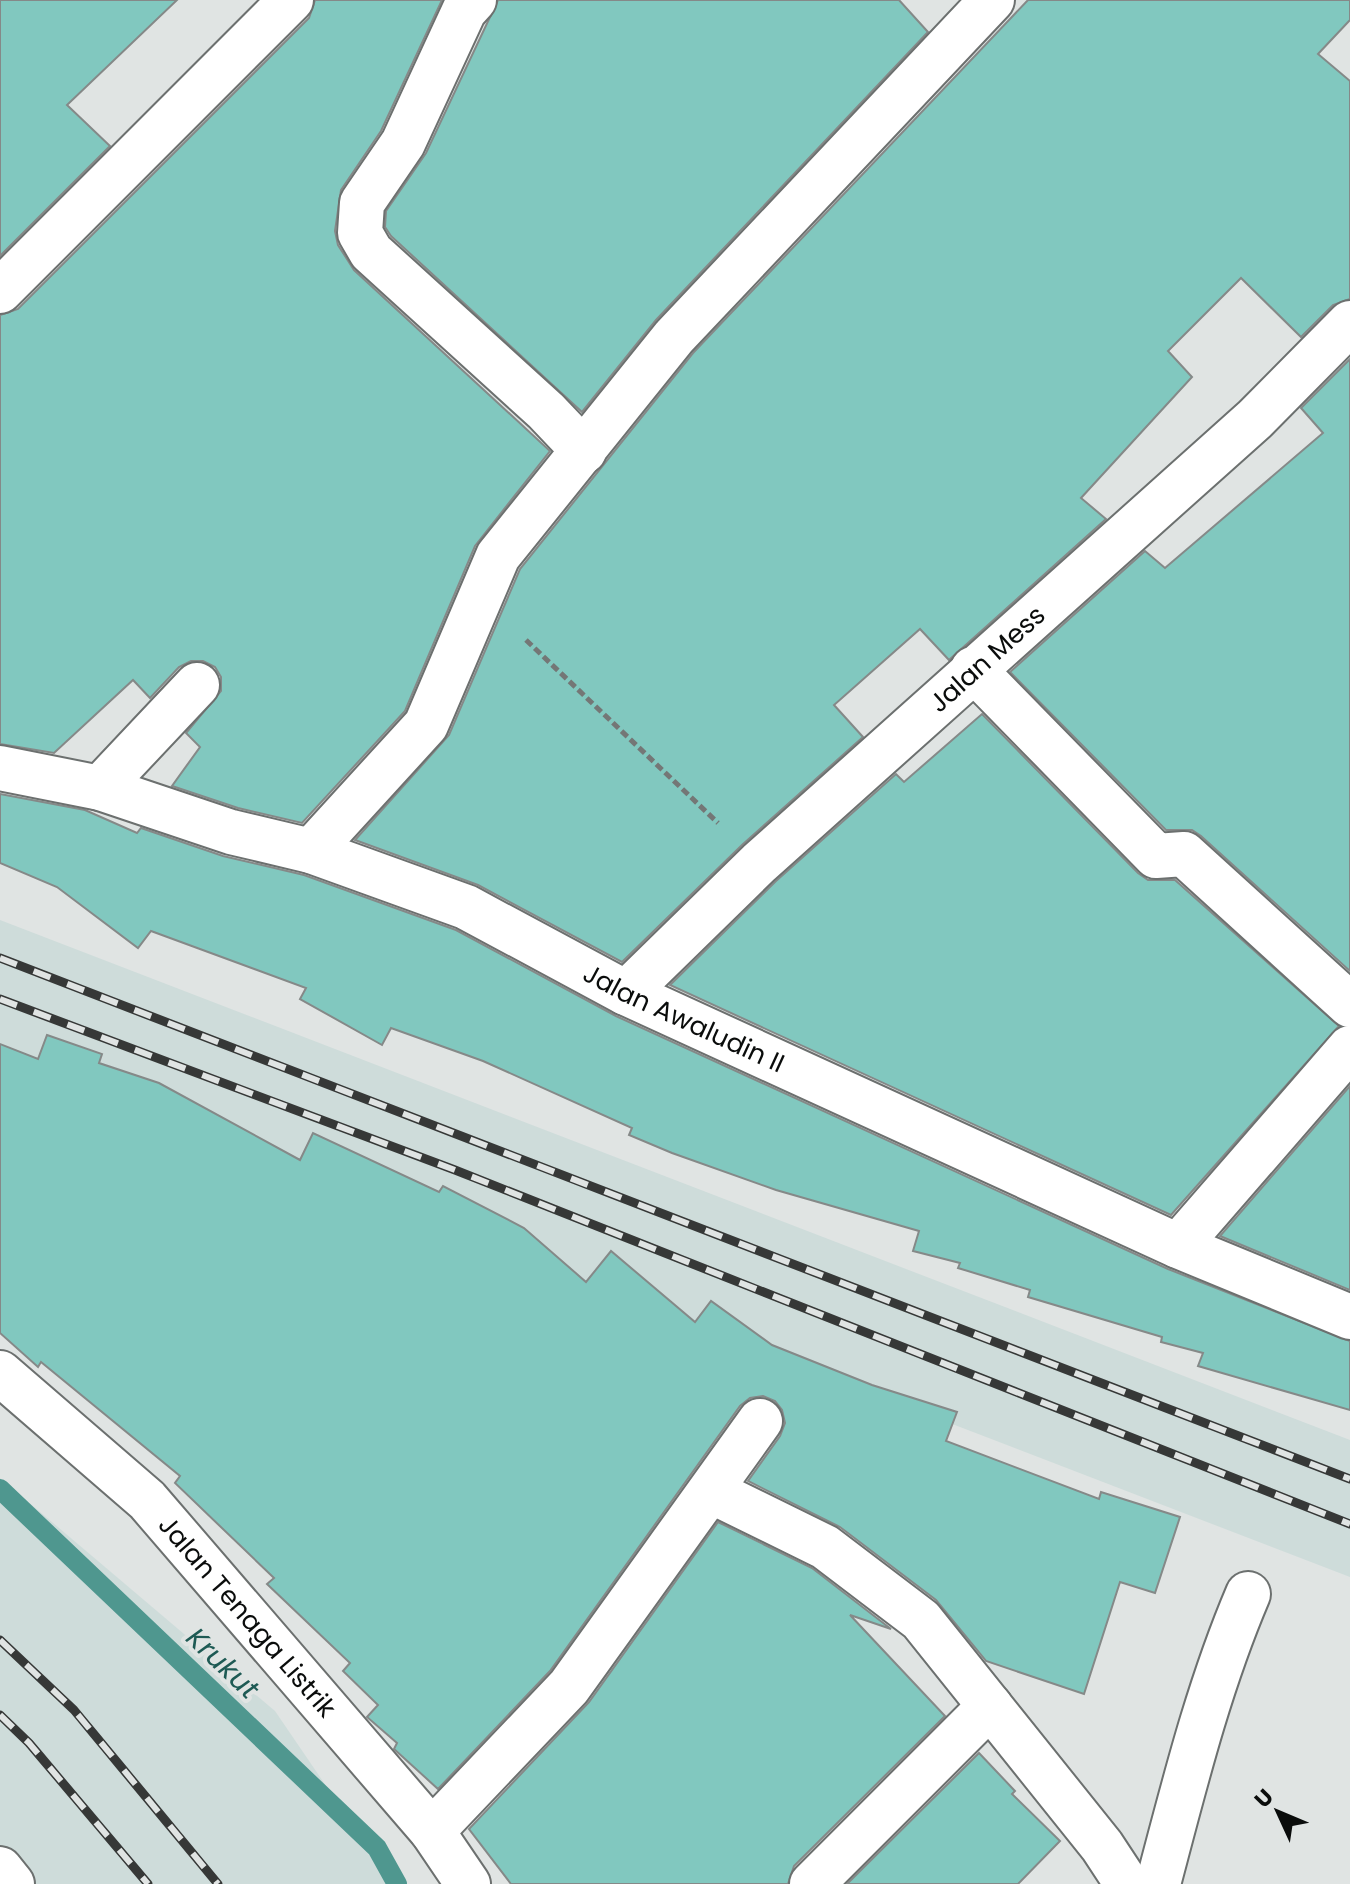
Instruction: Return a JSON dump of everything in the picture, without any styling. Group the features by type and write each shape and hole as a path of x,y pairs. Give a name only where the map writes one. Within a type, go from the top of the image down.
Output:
{"street":[{"path":"0,291 291,0"},
{"path":"311,851 426,725 498,556 674,337 992,0"},
{"path":"464,4 403,143 362,203 360,233 371,252 546,411 584,451"},
{"name":"Jalan Mess","path":"626,993 759,863 1255,419 1350,323"},
{"path":"973,669 1156,856 1184,854 1350,1005"},
{"path":"100,788 197,685"},
{"name":"Jalan Awaludin II","path":"0,768 100,788 231,832 311,851 466,907 626,993 1178,1246 1350,1317"},
{"path":"1178,1246 1350,1048"},
{"name":"Jalan Tenaga Listrik","path":"0,1373 147,1500 432,1831 468,1884"},
{"path":"432,1831 569,1687 713,1492 760,1421"},
{"path":"713,1492 825,1547 921,1620 1102,1846 1127,1884"},
{"path":"1158,1884 1206,1707 1248,1594"},
{"path":"812,1884 990,1706"},
{"path":"0,1869 12,1884"}],"path":[{"path":"481,598 759,863"}],"shaded area":[{"path":"0,920 1350,1440 1350,1577 0,1058"},
{"path":"0,1478 275,1711 393,1884 21,1884 0,1860"}],"building":[{"path":"0,0 177,0 67,105 110,146 0,256"},
{"path":"315,0 442,0 381,131 341,190 335,231 338,245 354,270 550,451 475,546 405,711 302,823 238,808 172,786 200,747 186,733 221,691 221,677 215,667 203,661 191,661 179,667 150,698 133,680 54,753 0,744 0,315 18,309 309,18"},
{"path":"498,0 899,0 928,32 656,320 582,412 391,236 385,227 386,211 426,153"},
{"path":"1028,0 1350,0 1350,20 1318,54 1350,81 1350,299 1333,305 1301,337 1241,278 1168,351 1192,377 1081,498 1106,519 949,660 920,629 834,705 863,737 742,845 622,962 478,885 355,840 449,735 520,569 693,353"},
{"path":"1350,359 1350,971 1201,836 1192,830 1166,830 1010,672 1145,551 1165,568 1323,433 1301,408"},
{"path":"982,714 1138,873 1148,880 1175,880 1339,1026 1171,1215 670,985 776,881 896,774 904,782"},
{"path":"0,794 85,810 137,833 141,828 223,856 304,875 456,930 616,1016 1168,1269 1350,1341 1350,1410 1198,1366 1203,1353 1161,1342 1162,1337 1028,1297 1030,1290 958,1268 960,1263 913,1251 919,1231 776,1190 672,1153 629,1135 632,1128 483,1061 391,1028 382,1045 300,999 306,988 151,931 138,948 57,887 0,863"},
{"path":"47,1035 102,1054 99,1063 159,1083 300,1160 313,1133 439,1192 443,1186 524,1228 586,1282 611,1251 695,1322 711,1301 772,1345 872,1385 957,1412 946,1441 1099,1499 1101,1492 1180,1517 1155,1593 1120,1582 1084,1694 986,1661 936,1600 840,1527 748,1481 780,1436 785,1423 782,1410 775,1401 763,1396 750,1398 740,1406 550,1671 438,1789 394,1749 397,1743 367,1717 378,1705 343,1671 350,1663 267,1584 274,1578 175,1483 180,1476 41,1362 38,1367 0,1333 0,1044 38,1059"},
{"path":"1350,1086 1350,1290 1220,1236"},
{"path":"718,1522 812,1568 891,1629 850,1615 945,1716 794,1866 788,1884 511,1884 469,1829 589,1702"},
{"path":"979,1753 1015,1791 1012,1794 1060,1841 1018,1884 847,1884"}],"waterway":[{"name":"Krukut","path":"0,1489 377,1848 397,1884"}],"railway":[{"path":"0,958 1350,1479"},
{"path":"0,999 455,1170 1350,1524"},
{"path":"0,1640 74,1710 218,1884"},
{"path":"0,1715 29,1743 148,1884"}]}
